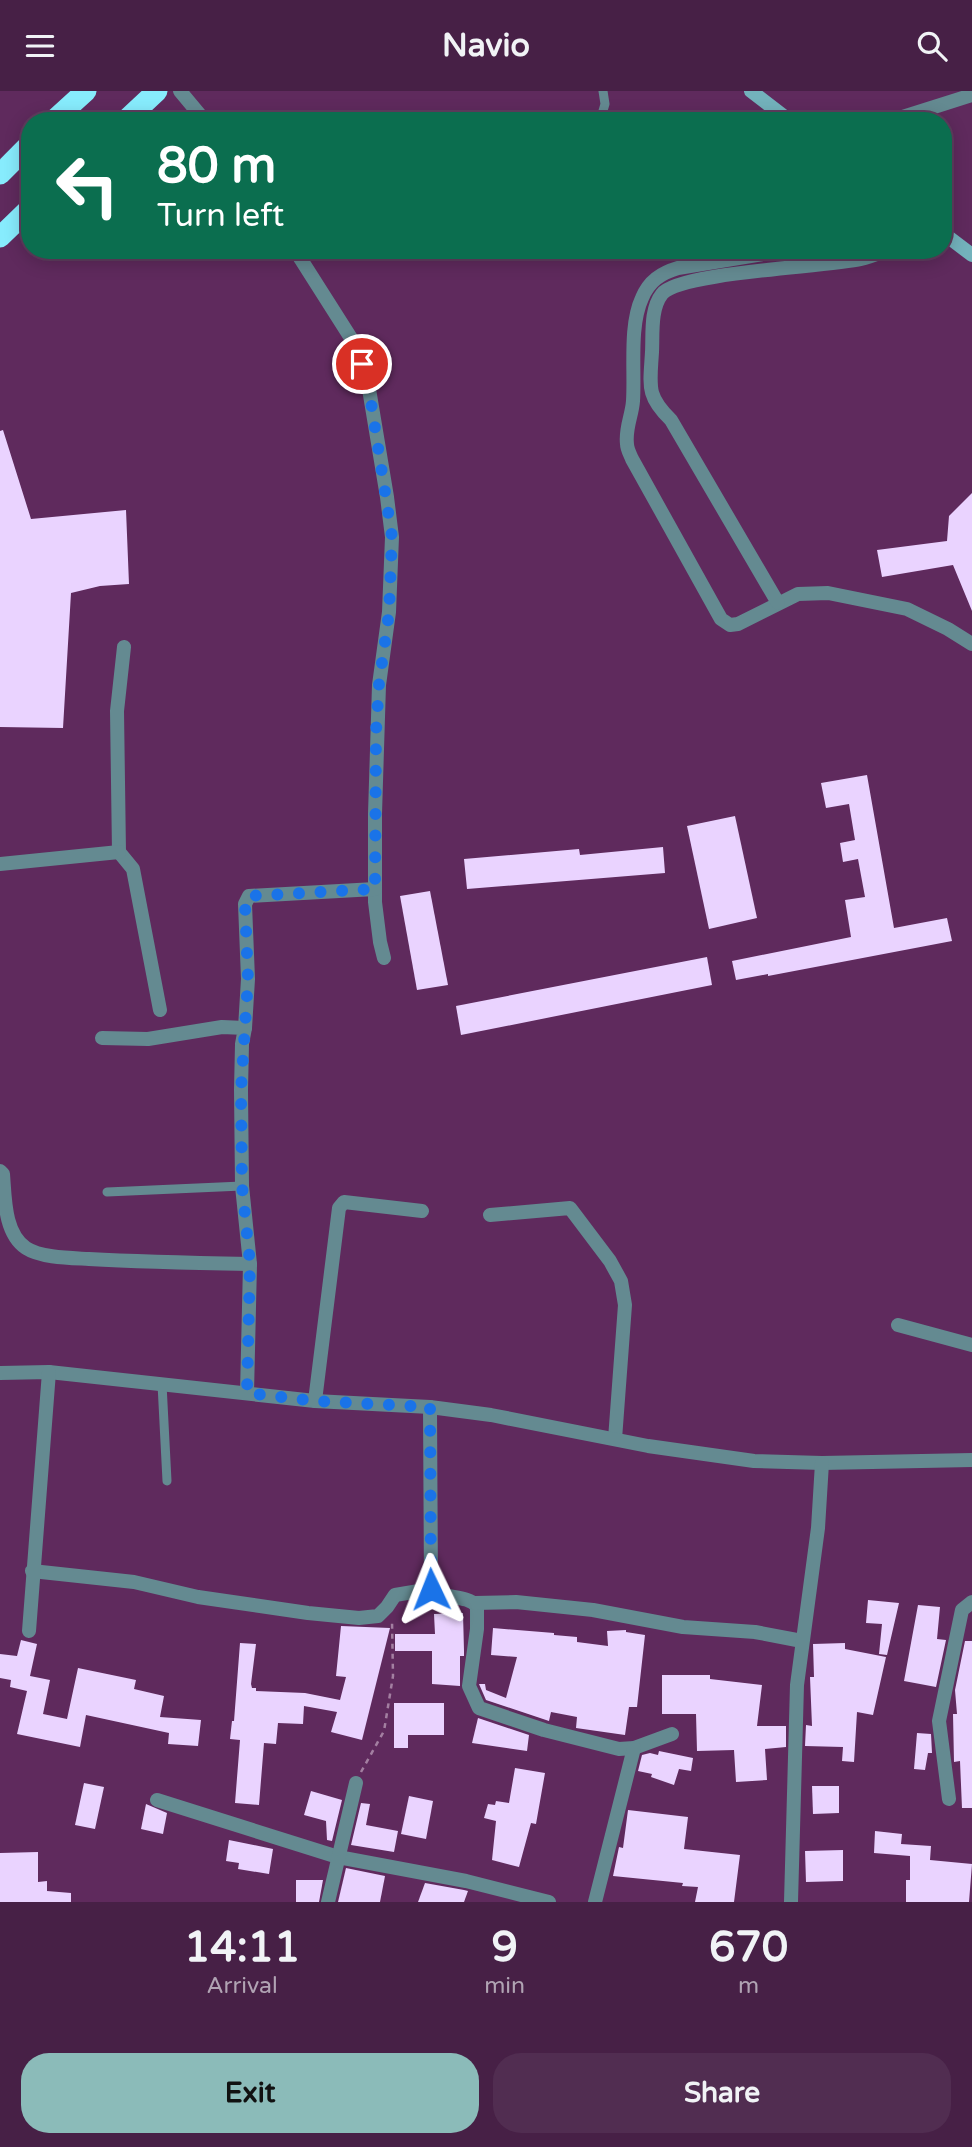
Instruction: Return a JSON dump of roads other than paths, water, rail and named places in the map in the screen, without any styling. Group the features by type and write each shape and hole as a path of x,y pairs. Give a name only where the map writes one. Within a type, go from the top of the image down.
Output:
{"highway":[{"path":"63,112 86,91"},
{"path":"135,112 157,91"},
{"path":"0,174 21,153"},
{"path":"0,237 21,217"}],"street":[{"path":"180,91 198,112"},
{"path":"751,91 778,112"},
{"path":"919,112 972,95"},
{"path":"952,240 972,255"},
{"path":"301,259 356,346 368,383 392,537 389,613 379,684 376,732 375,889 384,958"},
{"path":"733,259 678,268 660,274 642,295 637,312 633,404 628,421 627,446 721,619 730,625 738,624 798,594 828,593 906,609 972,644"},
{"path":"778,603 671,420 653,401 650,382 653,316 661,295 673,286 860,259"},
{"path":"124,647 117,711 119,852 133,869 160,1010"},
{"path":"0,865 119,852"},
{"path":"247,1393 250,1263 242,1186 241,1090 248,967 245,904 249,896 375,889"},
{"path":"102,1038 148,1039 222,1027 246,1028"},
{"path":"0,1171 3,1174 6,1209 13,1234 27,1249 56,1257 250,1263"},
{"path":"315,1401 339,1208 344,1202 422,1211"},
{"path":"490,1215 560,1207 570,1209 621,1281 625,1305 615,1439"},
{"path":"898,1325 972,1345"},
{"path":"0,1374 49,1372 315,1401 430,1407 492,1415 615,1439 754,1461 972,1461"},
{"path":"29,1631 49,1372"},
{"path":"430,1407 431,1589"},
{"path":"791,1902 797,1685 818,1528 822,1463"},
{"path":"32,1570 134,1581 198,1597 359,1618 378,1616 395,1595 431,1589 438,1594 470,1600 478,1610 469,1686 479,1709 619,1749 634,1748 672,1734"},
{"path":"475,1604 516,1602 593,1610 683,1627 755,1632 802,1641"},
{"path":"949,1799 939,1721 961,1610 972,1602"},
{"path":"595,1902 634,1748"},
{"path":"328,1902 356,1783"},
{"path":"157,1800 338,1857 466,1881 549,1902"}],"lane":[{"path":"603,91 605,104 603,112"},
{"path":"107,1192 242,1186"},
{"path":"162,1384 167,1481"}]}
